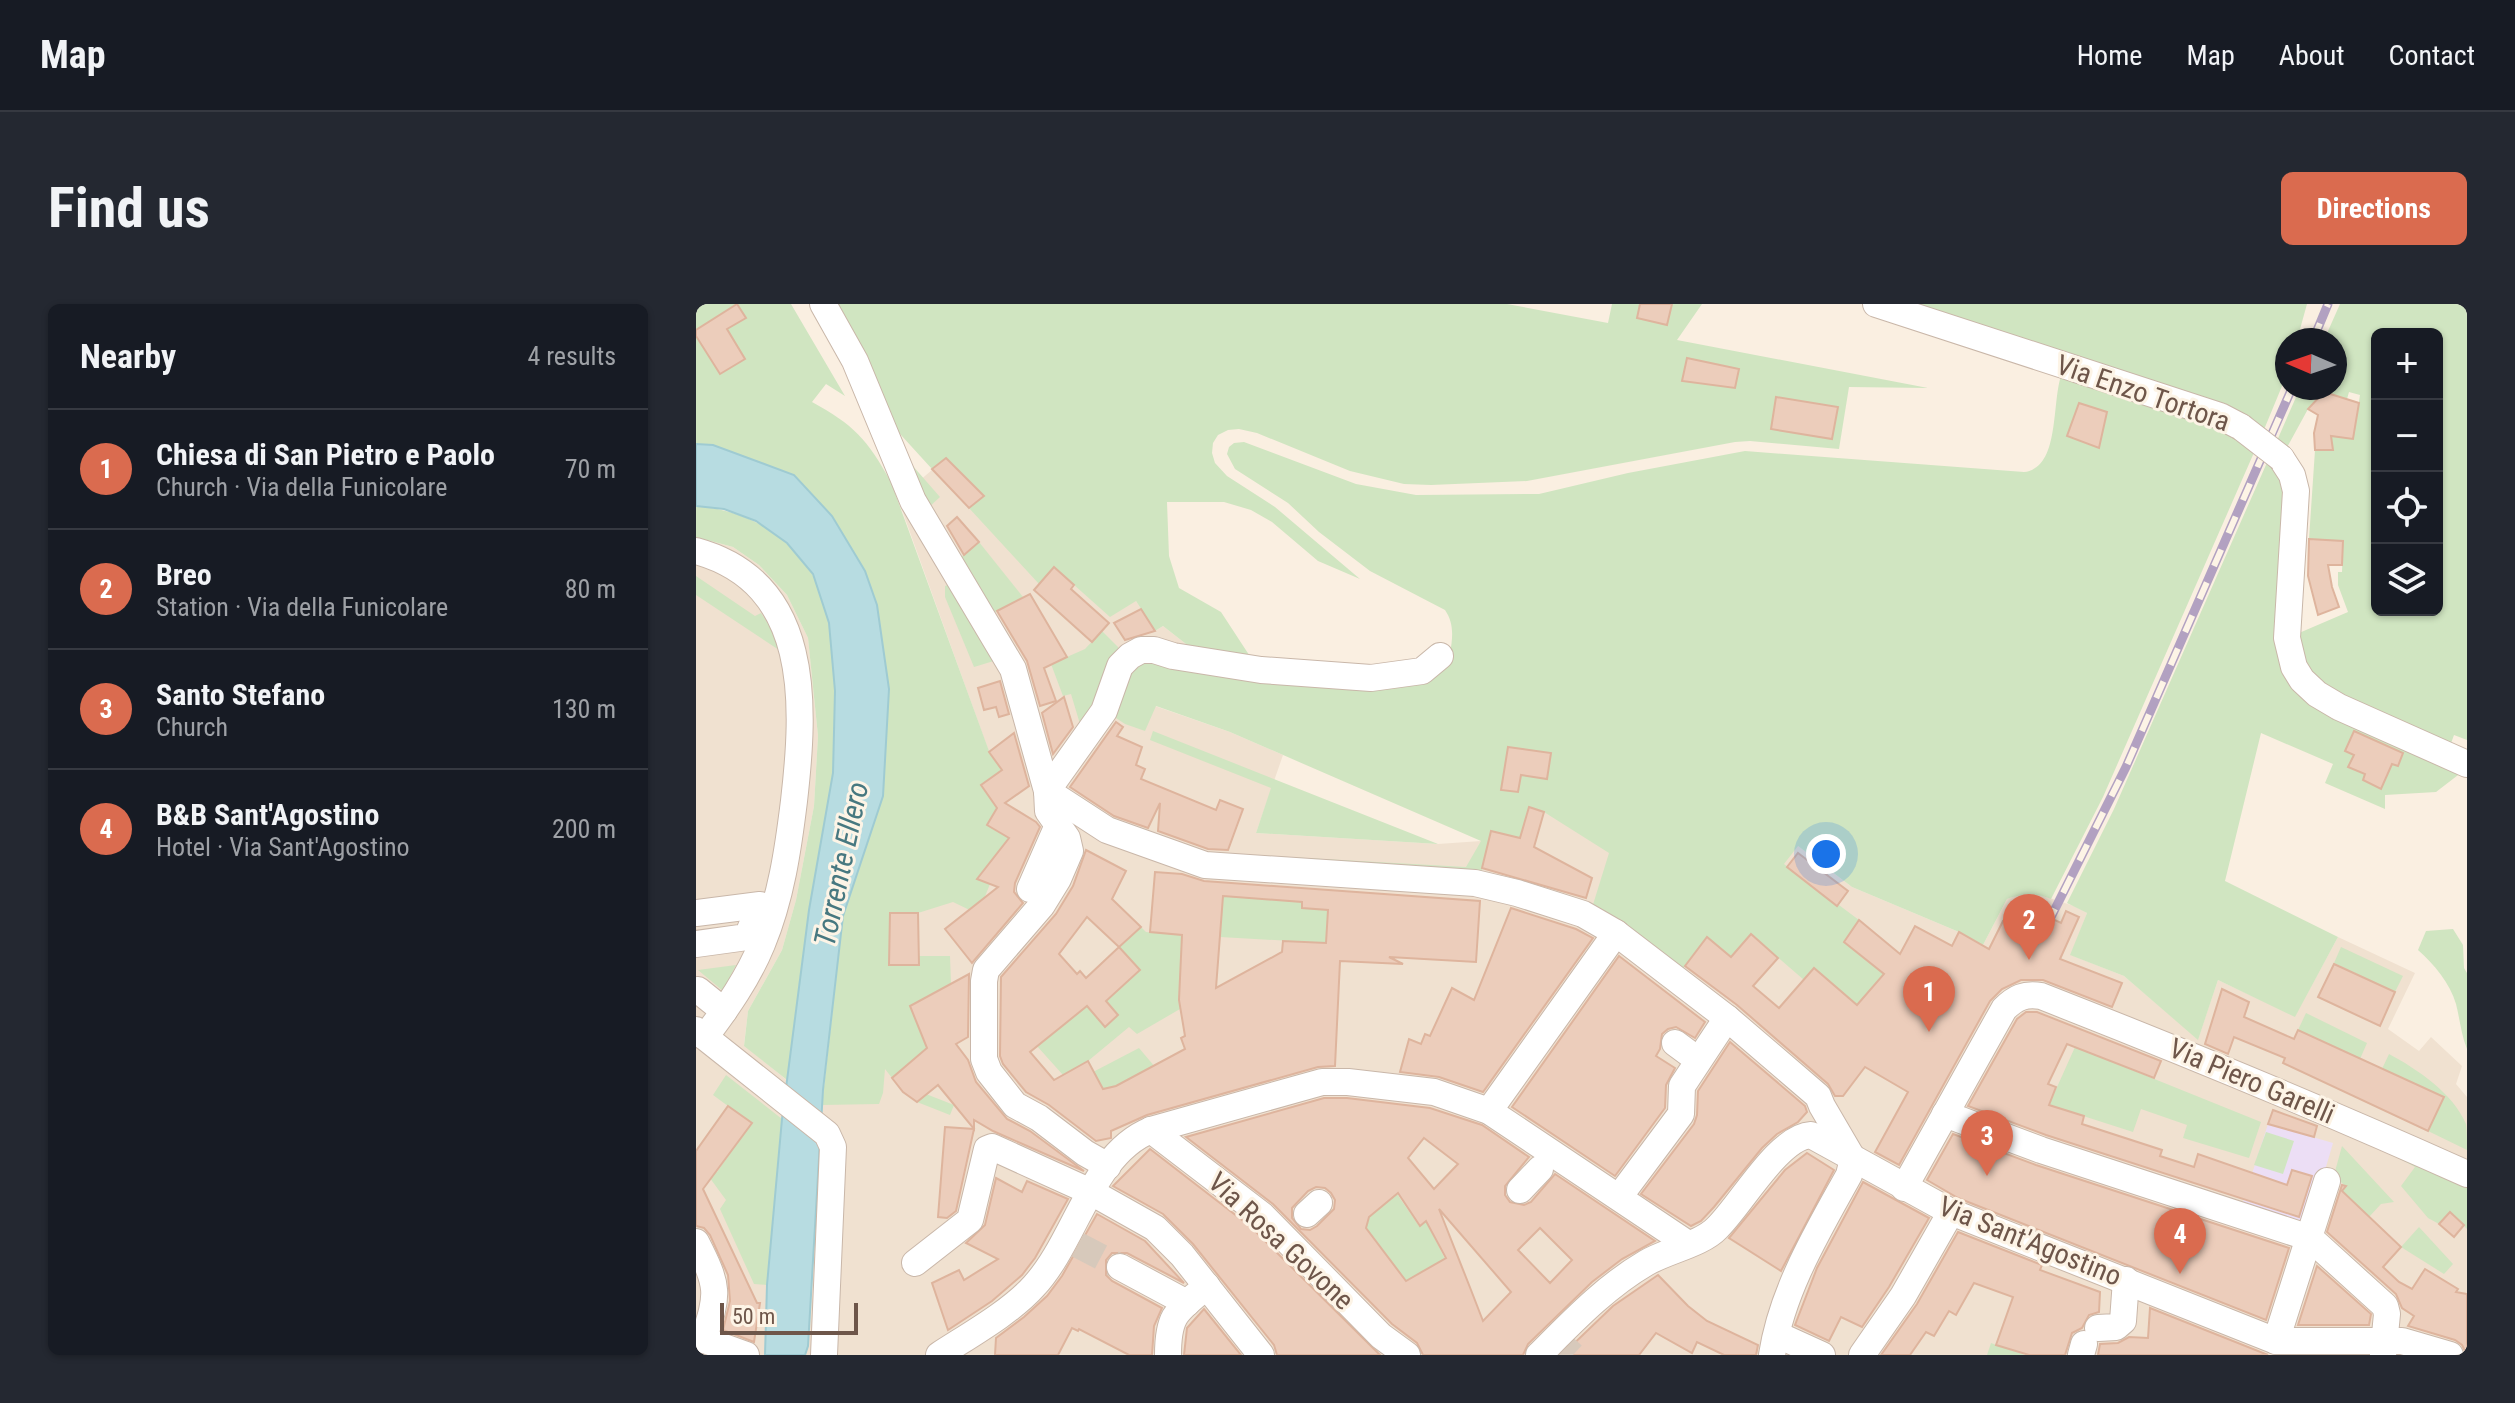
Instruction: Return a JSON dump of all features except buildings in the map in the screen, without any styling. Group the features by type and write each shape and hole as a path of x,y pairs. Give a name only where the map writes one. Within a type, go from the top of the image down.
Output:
{"street":[{"path":"823,304 861,374 913,501 1013,669 1047,791 1048,811 1070,848 1058,879 1036,913 986,970 984,1059 989,1072 1015,1105 1108,1166"},
{"name":"Via Enzo Tortora","path":"1876,304 2220,416 2241,427 2281,458 2292,475 2296,491 2287,638 2289,655 2298,673 2312,690 2339,707 2467,764"},
{"path":"696,551 732,564 759,586 784,624 800,685 801,737 783,873 763,942 747,975 724,1011 700,1034 827,1134 833,1147 825,1353"},
{"path":"1047,791 1104,711 1120,666 1127,657 1141,650 1261,670 1371,678 1422,671 1440,656"},
{"path":"1047,791 1107,830 1200,864 1475,883 1583,914 1616,933 1727,1018 1820,1101 1850,1172 1793,1281 1774,1338 1775,1345 1822,1355"},
{"path":"1030,889 1058,825"},
{"path":"696,944 747,937 770,876 783,873"},
{"path":"696,913 760,905"},
{"path":"1489,1111 1616,933"},
{"path":"697,991 724,1011"},
{"name":"Via Piero Garelli","path":"1945,1114 2004,1009 2020,997 2034,994 2250,1080 2467,1174"},
{"path":"1619,1197 1681,1114 1682,1086 1727,1018"},
{"path":"1675,1043 1698,1060"},
{"path":"939,1355 1031,1290 1073,1242 1091,1192 1108,1166 1136,1139 1151,1130 1278,1093 1333,1081 1438,1093 1489,1111 1688,1244"},
{"path":"1552,1346 1589,1305 1646,1263 1716,1230 1777,1157 1801,1137 1820,1101"},
{"path":"1904,1188 1945,1114 2041,1150 2310,1238 2377,1298 2387,1314 2384,1348"},
{"name":"Via Rosa Govone","path":"1151,1130 1230,1189 1300,1221 1381,1336 1407,1355"},
{"name":"Via Sant'Agostino","path":"1801,1137 1819,1138 1850,1172 1904,1188 1951,1212 2276,1341 2384,1348 2407,1342 2450,1355"},
{"path":"915,1263 970,1220 989,1148 997,1148 1091,1192 1155,1228 1182,1255 1261,1355"},
{"path":"1520,1190 1540,1169"},
{"path":"2276,1341 2327,1181"},
{"path":"1869,1346 1951,1212"},
{"path":"696,1242 716,1292 713,1312 700,1339 746,1355"},
{"path":"1120,1267 1187,1303"},
{"path":"2088,1342 2123,1321 2126,1280"},
{"path":"1168,1355 1169,1328 1177,1311 1207,1286"}],"shaded area":[{"path":"946,458 1136,601 1155,631 1163,626 1186,644 1155,706 1230,732 1283,755 1256,833 1438,844 1481,841 1500,738 1798,846 1852,887 1983,945 2007,899 2020,894 2040,895 2074,906 2087,913 2071,955 2124,976 2198,1039 2218,980 2295,1016 2338,937 2415,973 2388,1029 2419,1051 2431,1037 2462,1066 2456,1084 2467,1097 2467,1355 696,1355 696,537 733,547 759,565 787,595 808,638 818,736 814,806 796,900 782,950 748,1011 744,1045 817,1105 889,965 890,913 919,913 997,808 981,785 1002,770 989,752 898,499"},
{"path":"2268,1124 2333,1143 2308,1228 2241,1208"}],"green space":[{"path":"696,304 791,304 845,396 826,384 812,402 858,434 891,482 989,751 1002,770 981,785 997,808 987,825 1009,838 977,878 990,884 978,914 953,902 918,913 890,913 890,964 919,956 950,956 951,984 911,1006 927,1048 892,1078 885,1069 879,1104 822,1105 843,916 883,796 794,475 713,445 696,444"},
{"path":"834,304 1507,304 1608,323 1612,304 1702,304 1677,340 1928,388 1849,387 1839,449 1735,442 1527,481 1404,484 1350,471 1257,433 1228,430 1218,435 1213,443 1215,463 1227,476 1275,507 1360,579 1318,561 1272,522 1251,510 1224,502 1167,502 1169,556 1179,588 1221,612 1255,664 1181,653 1186,644 1163,626 1155,631 1136,601 1110,617 1054,567 1039,584 969,508 983,496 932,469 890,423"},
{"path":"1905,304 2307,304 2300,328 2275,328 2276,400 2263,432"},
{"path":"2340,304 2467,304 2467,740 2454,735 2450,746 2330,690 2307,668 2299,633 2348,612 2338,585 2338,572 2342,572 2343,541 2309,539 2315,450 2332,449 2331,436 2353,439 2360,395 2349,392 2347,399 2347,328 2329,328"},
{"path":"2062,373 2231,431 2256,448 2103,797 2051,899 2029,894 2007,899 1983,945 1852,887 1798,846 1784,864 1859,920 1844,942 1898,983 1874,999 1867,994 1857,1005 1814,968 1804,980 1751,934 1731,957 1707,937 1679,974 1591,911 1609,853 1544,812 1529,807 1520,838 1491,832 1480,878 1251,860 1253,855 1466,867 1481,841 1230,732 1156,706 1145,731 1125,724 1107,712 1136,656 1319,680 1450,653 1452,630 1445,610 1370,571 1319,532 1288,503 1235,469 1227,454 1234,443 1244,442 1356,484 1416,495 1539,494 1745,451 2024,472 2036,468 2049,446"},
{"path":"2295,400 2316,400 2308,409 2285,451 2276,443"},
{"path":"2269,458 2279,477 2284,500 2279,657 2462,772 2436,792 2385,795 2385,809 2325,783 2333,764 2261,733 2225,881 2338,937 2295,1017 2218,980 2198,1040 2124,976 2070,955 2087,913 2067,903 2114,809"},
{"path":"906,463 912,465 940,497 927,509"},
{"path":"696,506 747,518 790,546 812,574 821,593 832,643 835,699 833,772 809,910 787,1080 744,1046 748,1011 782,950 796,900 814,806 818,736 808,638 787,595 759,565 733,547 696,537"},
{"path":"979,542 1023,597 995,612 961,557"},
{"path":"696,576 755,616 761,613 774,633 779,650 696,595"},
{"path":"950,584 997,660 974,667 945,597 945,586"},
{"path":"1102,631 1118,647 1120,654 1083,734 1071,694 1063,696 1051,664 1085,649"},
{"path":"1153,731 1438,844 1256,833 1271,788 1150,740"},
{"path":"1223,896 1302,902 1303,908 1328,910 1326,943 1220,937"},
{"path":"1141,927 1146,932 1182,935 1180,1009 1137,1034 1129,1027 1088,1061 1063,1075 1037,1046 1087,1006 1105,1026 1117,1016 1106,1001 1140,970 1119,947"},
{"path":"2453,929 2463,945 2467,973 2467,1049 2450,989 2418,950 2426,931"},
{"path":"2341,947 2403,976 2395,992 2334,963"},
{"path":"736,965 723,991 698,970"},
{"path":"2306,1013 2367,1043 2360,1059 2298,1030"},
{"path":"2075,1047 2261,1122 2249,1158 2183,1138 2187,1125 2141,1109 2133,1132 2049,1105"},
{"path":"1139,1048 1155,1067 1114,1087 1103,1089 1093,1072"},
{"path":"2389,1054 2422,1075 2452,1102 2466,1124 2467,1150 2428,1131 2443,1097 2382,1069"},
{"path":"726,1075 782,1119 767,1285 754,1284 720,1209 726,1200 696,1159 717,1172 751,1123 713,1095"},
{"path":"926,1094 954,1105 950,1115 917,1102"},
{"path":"2266,1132 2294,1141 2283,1174 2254,1165"},
{"path":"2369,1142 2467,1185 2467,1229 2450,1212 2439,1224 2428,1218 2401,1186 2415,1167"},
{"path":"2342,1146 2394,1202 2381,1204 2369,1217 2342,1191 2345,1186 2334,1175"},
{"path":"1397,1194 1419,1226 1426,1221 1445,1259 1406,1281 1361,1223"},
{"path":"2419,1227 2453,1264 2444,1274 2401,1247"},
{"path":"1991,1343 2025,1355 1987,1355"}],"water":[{"name":"Torrente Ellero","path":"696,444 713,445 794,475 832,516 865,571 877,605 889,689 883,796 843,916 823,1090 805,1355 765,1355 767,1285 782,1119 809,910 833,773 835,691 829,623 813,574 787,543 756,521 724,509 696,506"}],"tunnel":[{"path":"1078,1245 1120,1267"},
{"path":"1562,1345 1573,1355"}],"railway":[{"path":"2318,328 2328,304"},
{"path":"2047,925 2126,767 2287,400"}],"place":[{"name":"Breo","path":"2029,960"},
{"name":"Chiesa di San Pietro e Paolo","path":"1929,1032"},
{"name":"Santo Stefano","path":"1987,1176"},
{"name":"B&B Sant'Agostino","path":"2180,1274"}]}
